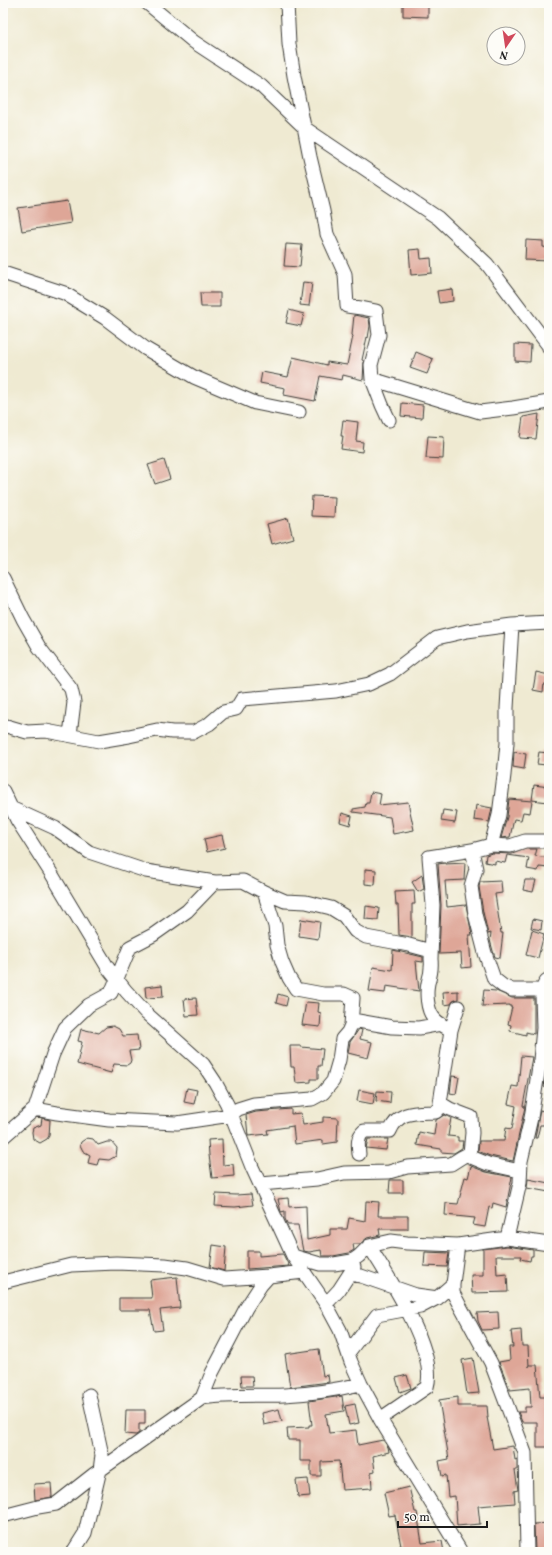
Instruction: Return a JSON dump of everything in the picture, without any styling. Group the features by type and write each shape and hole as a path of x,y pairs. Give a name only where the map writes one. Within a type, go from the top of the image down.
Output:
{"street":[{"path":"147,3 194,42 261,86 306,129 438,218 487,264 549,348"},
{"path":"287,3 290,51 294,76 327,234 344,274 347,306 376,311 380,335 371,365 372,379 389,420"},
{"path":"3,273 64,294 105,318 146,349 194,376 255,403 299,412"},
{"path":"372,379 480,412 549,402"},
{"path":"3,578 23,619 40,647 71,689 74,702 70,735"},
{"path":"3,725 27,732 46,732 99,741 157,730 194,732 209,724 223,712 236,709 242,698 336,691 369,684 390,674 437,638 467,631 512,625 549,624"},
{"path":"491,845 499,815 504,776 507,743 507,708 512,625"},
{"path":"3,791 17,820 117,980 147,1014 203,1064 216,1082 293,1256 326,1304 340,1330 360,1384 461,1552"},
{"path":"11,808 55,828 89,852 146,871 215,882 243,881 285,901 306,902 331,908 344,916 355,931 366,937 410,945 431,951"},
{"path":"446,1027 432,1017 427,990 432,966 431,951 433,905 429,857 472,850 491,845 510,846 525,841 549,841"},
{"path":"472,850 476,869 470,886 474,914 480,930 484,953 494,979 503,986 512,990 536,990 540,992"},
{"path":"3,1137 35,1108 65,1028 89,1005 111,994 130,947 153,935 187,911 215,882"},
{"path":"35,1108 57,1114 109,1120 177,1123 231,1115 238,1109 254,1104 312,1099 323,1093 333,1081 339,1060 342,1038 348,1032 351,1025 353,998 344,994 323,994 296,989 282,962 277,945 275,926 264,892"},
{"path":"507,1238 520,1183 520,1171 544,1061 542,996 540,992 546,981 549,979"},
{"path":"359,1154 358,1142 360,1134 364,1131 390,1130 400,1117 407,1113 436,1112 439,1109 446,1027 458,1007"},
{"path":"351,1025 358,1020 392,1027 446,1027"},
{"path":"440,1103 471,1118 471,1157 484,1162 520,1171"},
{"path":"261,1184 317,1179 344,1173 389,1172 407,1167 450,1164 470,1153"},
{"path":"293,1256 320,1264 334,1264 352,1261 369,1246 391,1241 407,1243 458,1244 507,1238 549,1244"},
{"path":"458,1244 453,1294 491,1363 525,1453 527,1552"},
{"path":"369,1246 408,1310 418,1333 426,1360 429,1380 427,1387 380,1419"},
{"path":"326,1304 339,1290 350,1274 359,1256"},
{"path":"3,1282 71,1265 116,1263 187,1268 224,1279 304,1272"},
{"path":"350,1274 361,1276 394,1289 416,1295 459,1303"},
{"path":"202,1398 212,1373 246,1308 261,1285 269,1276"},
{"path":"348,1353 377,1315 420,1307 437,1298 453,1284"},
{"path":"3,1516 56,1504 100,1470 202,1398 216,1396 287,1395 327,1392 360,1384"},
{"path":"73,1552 84,1533 100,1470 102,1455 89,1395"}],"building":[{"path":"403,3 428,3 428,17 403,16"},
{"path":"67,201 71,223 22,231 18,208"},
{"path":"526,240 543,241 543,247 549,248 549,261 525,260"},
{"path":"286,244 302,245 300,267 284,266"},
{"path":"420,249 421,259 431,258 432,273 411,275 409,250"},
{"path":"303,282 312,283 309,306 300,305"},
{"path":"452,289 453,301 439,303 437,291"},
{"path":"200,293 220,293 220,307 201,307"},
{"path":"289,310 304,314 301,326 286,323"},
{"path":"354,315 369,318 370,326 368,338 367,337 362,360 364,361 363,380 343,375 342,380 320,376 315,401 284,395 285,388 260,383 262,372 288,377 293,357 327,365 327,362 347,365 353,336"},
{"path":"515,344 531,345 530,362 515,361"},
{"path":"416,352 433,359 427,374 410,368"},
{"path":"402,403 423,405 422,418 401,416"},
{"path":"539,414 536,439 520,438 523,417"},
{"path":"343,420 358,422 356,441 363,442 362,452 341,449"},
{"path":"428,436 444,437 443,459 426,458"},
{"path":"164,460 170,479 155,484 148,465"},
{"path":"312,496 335,497 334,517 311,516"},
{"path":"288,518 293,538 272,544 267,524"},
{"path":"536,672 549,675 549,685 544,684 543,692 533,690"},
{"path":"514,752 526,754 524,769 513,767"},
{"path":"539,752 548,753 546,765 537,764"},
{"path":"534,785 549,787 548,802 532,800"},
{"path":"371,792 381,794 379,805 408,802 414,830 393,834 390,817 353,812 353,809 365,807 366,803 369,803"},
{"path":"509,799 532,801 530,813 523,812 521,820 514,819 510,837 501,838 507,817"},
{"path":"476,805 492,808 489,822 474,820"},
{"path":"443,810 457,812 455,823 441,821"},
{"path":"342,813 352,816 350,825 340,822"},
{"path":"222,835 225,848 207,852 204,839"},
{"path":"526,849 537,849 535,856 549,858 549,868 539,867 538,871 527,869 529,858 507,855 505,863 495,861 495,864 485,862 486,855 492,853 512,854"},
{"path":"465,863 464,880 445,881 447,907 466,905 472,935 469,935 471,967 462,968 461,953 439,954 441,905 438,864"},
{"path":"365,869 376,870 375,885 365,884"},
{"path":"422,875 424,889 418,892 412,882"},
{"path":"525,880 536,880 533,892 523,890"},
{"path":"501,881 502,893 495,894 501,933 503,933 500,958 495,957 493,951 490,940 491,933 488,934 479,887 480,882"},
{"path":"414,891 415,904 412,904 412,937 399,935 398,905 396,905 395,892"},
{"path":"366,906 379,908 378,920 365,919"},
{"path":"301,919 320,922 318,939 299,936"},
{"path":"533,919 542,921 541,930 531,928"},
{"path":"532,930 544,934 538,958 526,955"},
{"path":"393,950 423,957 423,962 416,961 419,991 386,986 385,993 369,991 373,967 392,970"},
{"path":"162,985 163,997 146,998 145,987"},
{"path":"484,990 496,991 512,998 534,998 534,1034 526,1032 526,1035 510,1031 511,1025 508,1024 512,1007 510,1007 510,1005 482,1006"},
{"path":"458,991 458,999 453,1001 451,1004 444,1005 443,992"},
{"path":"278,994 288,997 286,1006 276,1003"},
{"path":"196,998 198,1015 186,1016 184,999"},
{"path":"306,1002 319,1003 318,1012 321,1013 320,1027 302,1025"},
{"path":"113,1026 119,1029 123,1036 137,1035 139,1050 129,1051 131,1060 130,1063 127,1065 114,1064 111,1073 77,1064 82,1042 78,1041 81,1029 99,1033 106,1027"},
{"path":"359,1029 362,1030 360,1039 372,1042 368,1058 348,1053 350,1042"},
{"path":"290,1046 323,1049 321,1066 318,1066 318,1079 311,1079 311,1082 296,1083 294,1067 291,1067"},
{"path":"521,1056 532,1057 523,1106 525,1107 513,1161 490,1156 478,1151 479,1141 504,1141 506,1128 512,1129 516,1106 508,1104 512,1086 518,1087"},
{"path":"547,1070 549,1070 549,1077 547,1088 544,1087"},
{"path":"452,1076 459,1077 456,1094 450,1093"},
{"path":"187,1088 197,1090 194,1104 184,1102"},
{"path":"359,1090 375,1093 373,1104 357,1101"},
{"path":"377,1091 391,1092 390,1103 376,1101"},
{"path":"291,1109 291,1114 301,1113 303,1125 323,1122 323,1117 338,1118 337,1142 323,1144 323,1140 295,1144 293,1126 267,1130 268,1134 248,1136 246,1115 256,1112"},
{"path":"540,1110 547,1112 544,1125 540,1125 537,1138 535,1138"},
{"path":"444,1115 451,1118 448,1136 458,1137 458,1141 463,1141 462,1148 454,1153 441,1152 441,1149 417,1145 419,1132 434,1135 436,1120"},
{"path":"42,1118 50,1120 49,1136 40,1143 33,1139 32,1132 33,1128 41,1125"},
{"path":"87,1138 93,1139 98,1145 112,1142 117,1148 116,1156 109,1160 99,1159 97,1165 88,1163 90,1155 83,1151 80,1145 81,1142"},
{"path":"222,1139 223,1165 233,1164 234,1176 212,1178 208,1140"},
{"path":"368,1139 388,1139 386,1150 366,1148"},
{"path":"471,1166 486,1172 512,1177 506,1207 493,1203 492,1208 489,1207 485,1227 473,1225 475,1218 445,1215 446,1203 458,1204 465,1177 468,1178"},
{"path":"528,1179 549,1183 549,1192 527,1188"},
{"path":"390,1180 403,1180 403,1193 389,1193"},
{"path":"216,1194 251,1194 253,1205 235,1207 215,1206"},
{"path":"288,1198 289,1207 306,1206 307,1240 330,1235 330,1229 347,1229 349,1218 365,1221 366,1201 379,1202 378,1216 408,1216 408,1229 379,1229 380,1235 367,1238 360,1244 353,1244 354,1250 349,1253 333,1256 322,1256 321,1250 309,1252 303,1251 298,1225 288,1225 285,1219 285,1211 281,1212 278,1199"},
{"path":"213,1245 226,1247 224,1271 210,1267"},
{"path":"507,1246 533,1250 533,1256 531,1256 530,1261 520,1259 521,1256 496,1256 497,1275 507,1274 508,1292 472,1293 471,1275 483,1275 483,1249"},
{"path":"247,1251 259,1251 259,1256 283,1254 289,1266 247,1269"},
{"path":"425,1252 449,1253 447,1267 424,1266"},
{"path":"177,1277 180,1308 160,1310 163,1330 154,1331 150,1310 119,1310 119,1298 152,1298 150,1280"},
{"path":"498,1312 499,1329 482,1330 478,1321 477,1313"},
{"path":"521,1330 522,1346 528,1346 529,1367 529,1365 537,1365 540,1397 549,1397 549,1447 537,1447 537,1422 522,1422 518,1412 525,1412 525,1407 531,1407 530,1388 510,1390 499,1362 510,1360 509,1347 513,1347 511,1331"},
{"path":"319,1349 323,1376 328,1375 329,1382 290,1387 285,1354"},
{"path":"473,1358 479,1393 467,1394 462,1360"},
{"path":"407,1375 411,1388 400,1392 396,1378"},
{"path":"241,1376 252,1376 253,1386 242,1386"},
{"path":"342,1396 344,1411 326,1414 329,1433 356,1430 358,1445 383,1440 388,1447 389,1452 373,1456 375,1471 371,1472 372,1488 342,1490 339,1461 321,1462 321,1476 311,1476 311,1461 300,1461 300,1440 288,1440 287,1428 309,1427 309,1425 312,1425 309,1401"},
{"path":"458,1397 458,1406 487,1406 487,1417 493,1449 513,1446 515,1460 517,1459 517,1470 515,1470 518,1490 514,1491 515,1503 478,1506 480,1524 457,1526 455,1496 448,1497 446,1475 442,1476 439,1461 449,1459 439,1400"},
{"path":"355,1404 359,1423 349,1425 345,1406"},
{"path":"279,1409 282,1421 264,1425 262,1413"},
{"path":"126,1410 145,1410 145,1424 139,1424 139,1433 136,1435 125,1434"},
{"path":"308,1479 310,1496 298,1497 296,1480"},
{"path":"51,1483 52,1497 35,1500 34,1484"},
{"path":"409,1487 415,1512 417,1512 422,1543 442,1541 444,1552 400,1552 399,1546 401,1546 395,1515 389,1516 384,1493"},
{"path":"549,1523 549,1552 535,1552 534,1524"}]}
